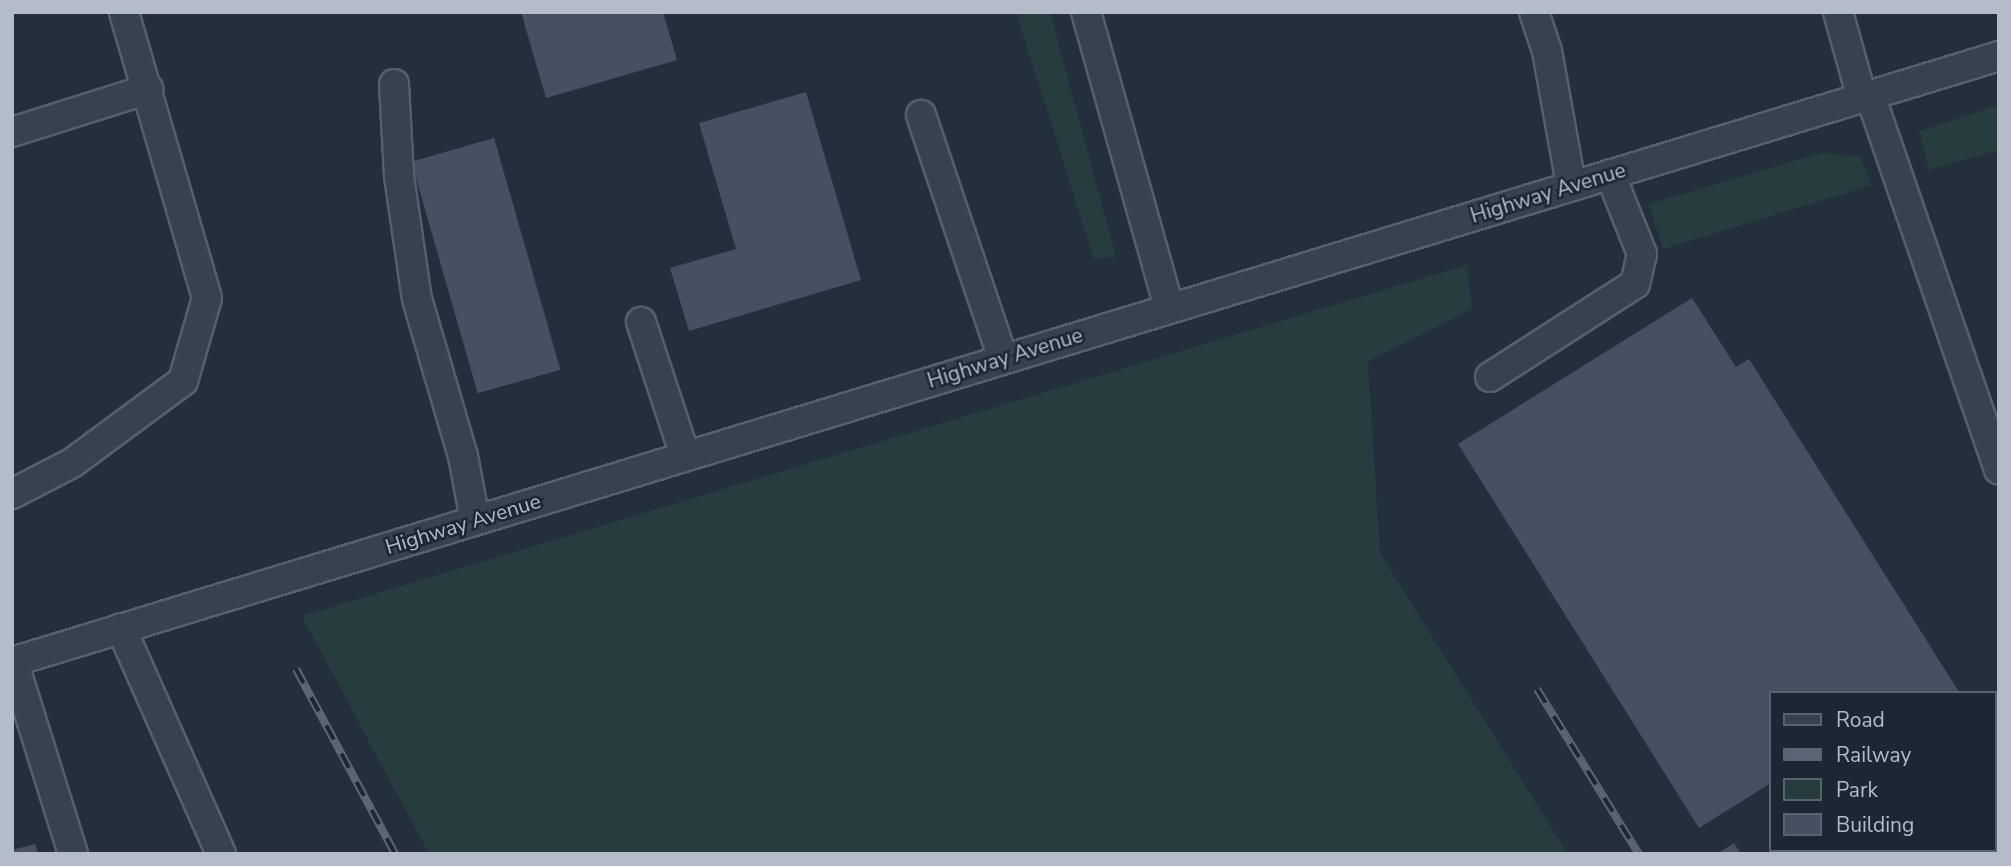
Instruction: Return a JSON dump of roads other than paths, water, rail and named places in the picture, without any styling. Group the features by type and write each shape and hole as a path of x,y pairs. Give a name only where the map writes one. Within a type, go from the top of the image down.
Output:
{"street":[{"path":"12,494 72,463 183,381 207,298 124,12"},
{"path":"1086,12 1169,308"},
{"path":"1534,12 1547,51 1571,185"},
{"path":"1839,12 1866,97 1999,469"},
{"name":"Highway Avenue","path":"13,662 1999,56"},
{"path":"394,84 399,176 416,299 463,456 475,520"},
{"path":"12,132 148,89"},
{"path":"921,115 1003,359"},
{"path":"1490,377 1635,284 1642,254 1609,174"},
{"path":"641,322 685,456"},
{"path":"121,628 221,854"},
{"path":"13,662 73,854"}],"railway":[{"path":"296,669 395,854"},
{"path":"1537,689 1639,854"}]}
